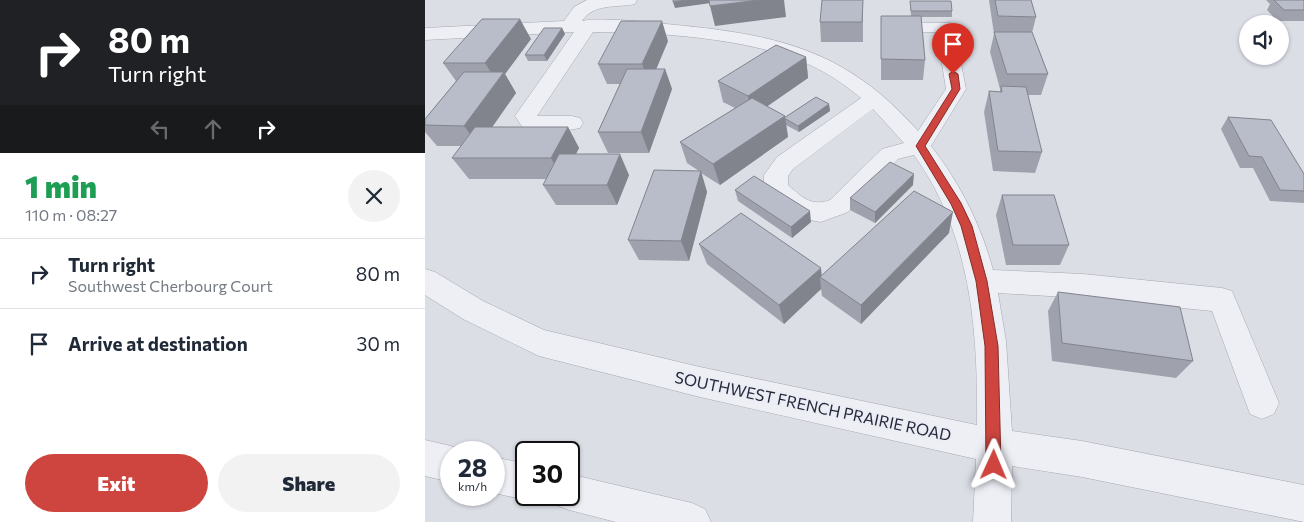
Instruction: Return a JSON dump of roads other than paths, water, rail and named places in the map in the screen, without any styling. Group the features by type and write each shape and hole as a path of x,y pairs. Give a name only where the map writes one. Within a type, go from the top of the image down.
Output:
{"street":[{"path":"572,123 531,123 526,116 579,24 579,11 588,5 629,0"},
{"path":"425,34 579,24 651,27 695,32 779,48 827,66 855,83 920,146 956,203 967,226 981,281 991,346 994,446 992,522"},
{"path":"873,99 785,163 776,175 776,188 791,201 808,211 821,213 839,206 890,154 920,146 956,89 945,26 890,27"},
{"name":"SOUTHWEST FRENCH PRAIRIE ROAD","path":"425,280 473,310 539,342 700,382 994,446 1082,459 1304,504"},
{"path":"981,281 1083,286 1222,300 1262,403"},
{"path":"425,458 440,461"},
{"path":"580,495 692,522"}]}
